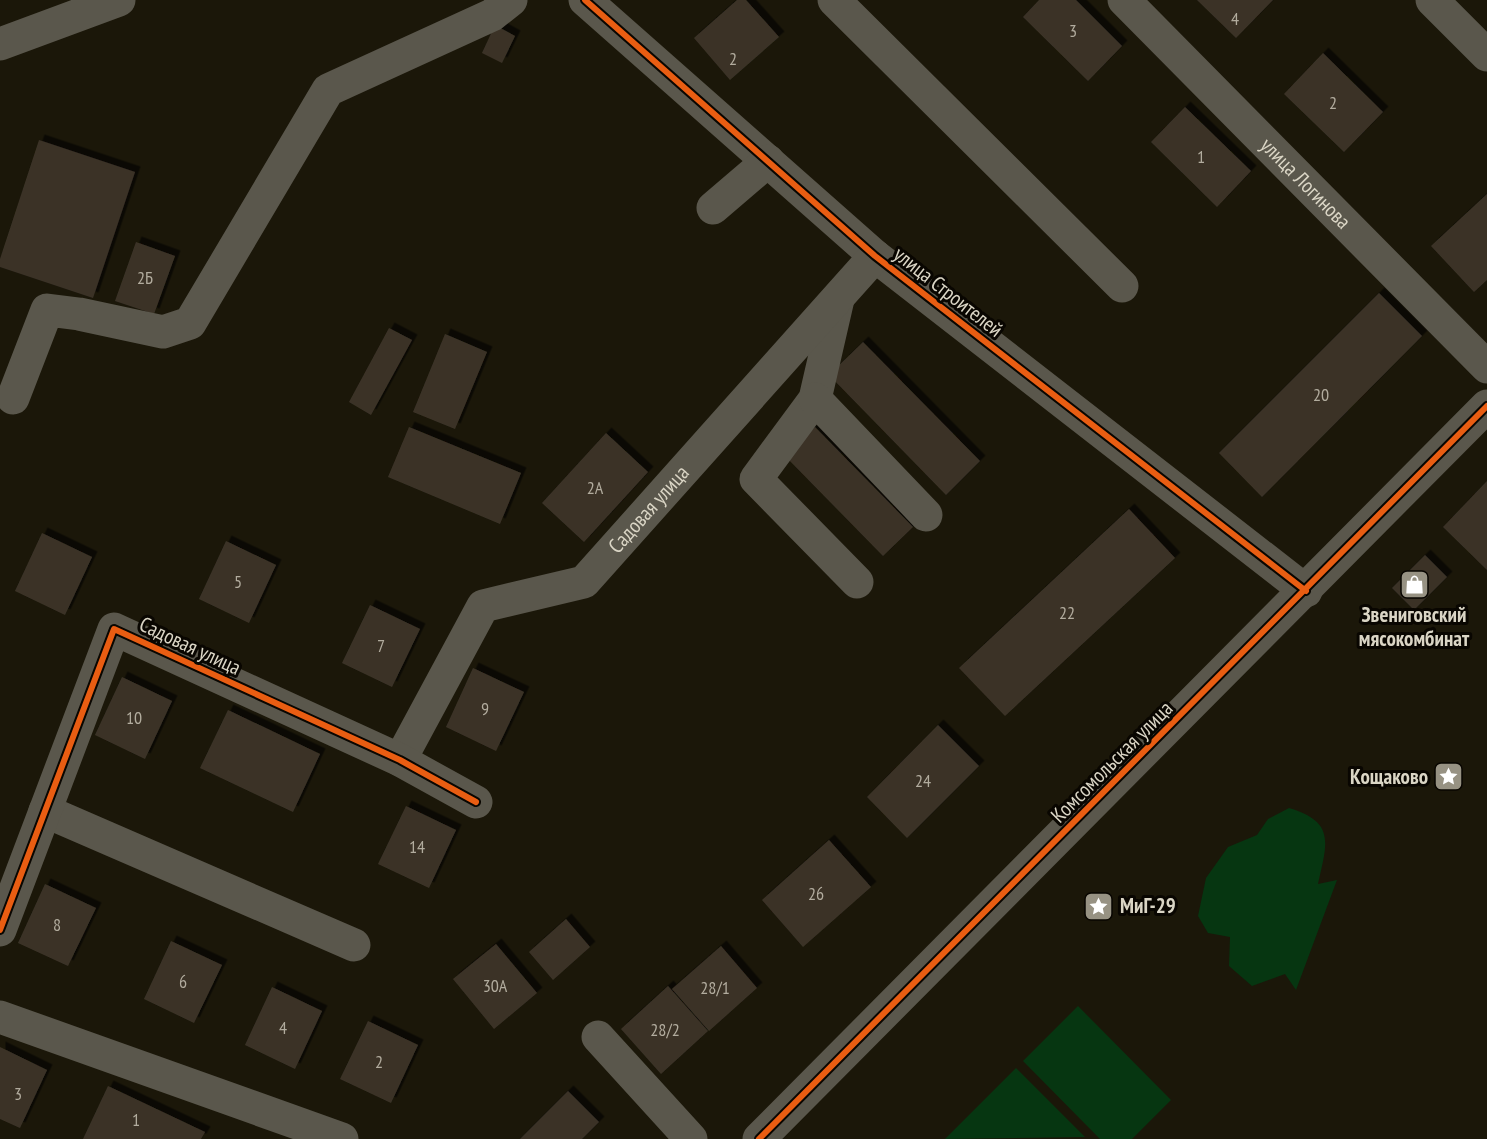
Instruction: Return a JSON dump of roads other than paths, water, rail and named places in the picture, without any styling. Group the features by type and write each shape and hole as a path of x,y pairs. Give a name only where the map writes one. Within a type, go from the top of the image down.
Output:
{"street":[{"path":"0,44 119,0"},
{"path":"14,398 47,310 163,332 190,323 328,90 492,15 512,0"},
{"name":"улица Строителей","path":"585,0 875,256 1306,591"},
{"path":"834,0 1122,286"},
{"name":"улица Логинова","path":"1124,0 1487,367"},
{"path":"1432,0 1487,55"},
{"path":"712,208 768,161"},
{"name":"Садовая улица","path":"400,760 483,606 584,582 875,256"},
{"path":"839,296 815,399 756,479 857,582"},
{"path":"815,399 926,515"},
{"name":"Комсомольская улица","path":"759,1139 1306,591 1487,406"},
{"name":"Садовая улица","path":"0,930 114,629 400,760 476,802"},
{"path":"45,811 354,945"},
{"path":"0,1017 342,1139"},
{"path":"598,1037 691,1139"}],"place":[{"name":"Звениговский мясокомбинат","path":"1414,584"},
{"name":"Кощаково","path":"1449,777"},
{"name":"МиГ-29","path":"1099,906"}]}
